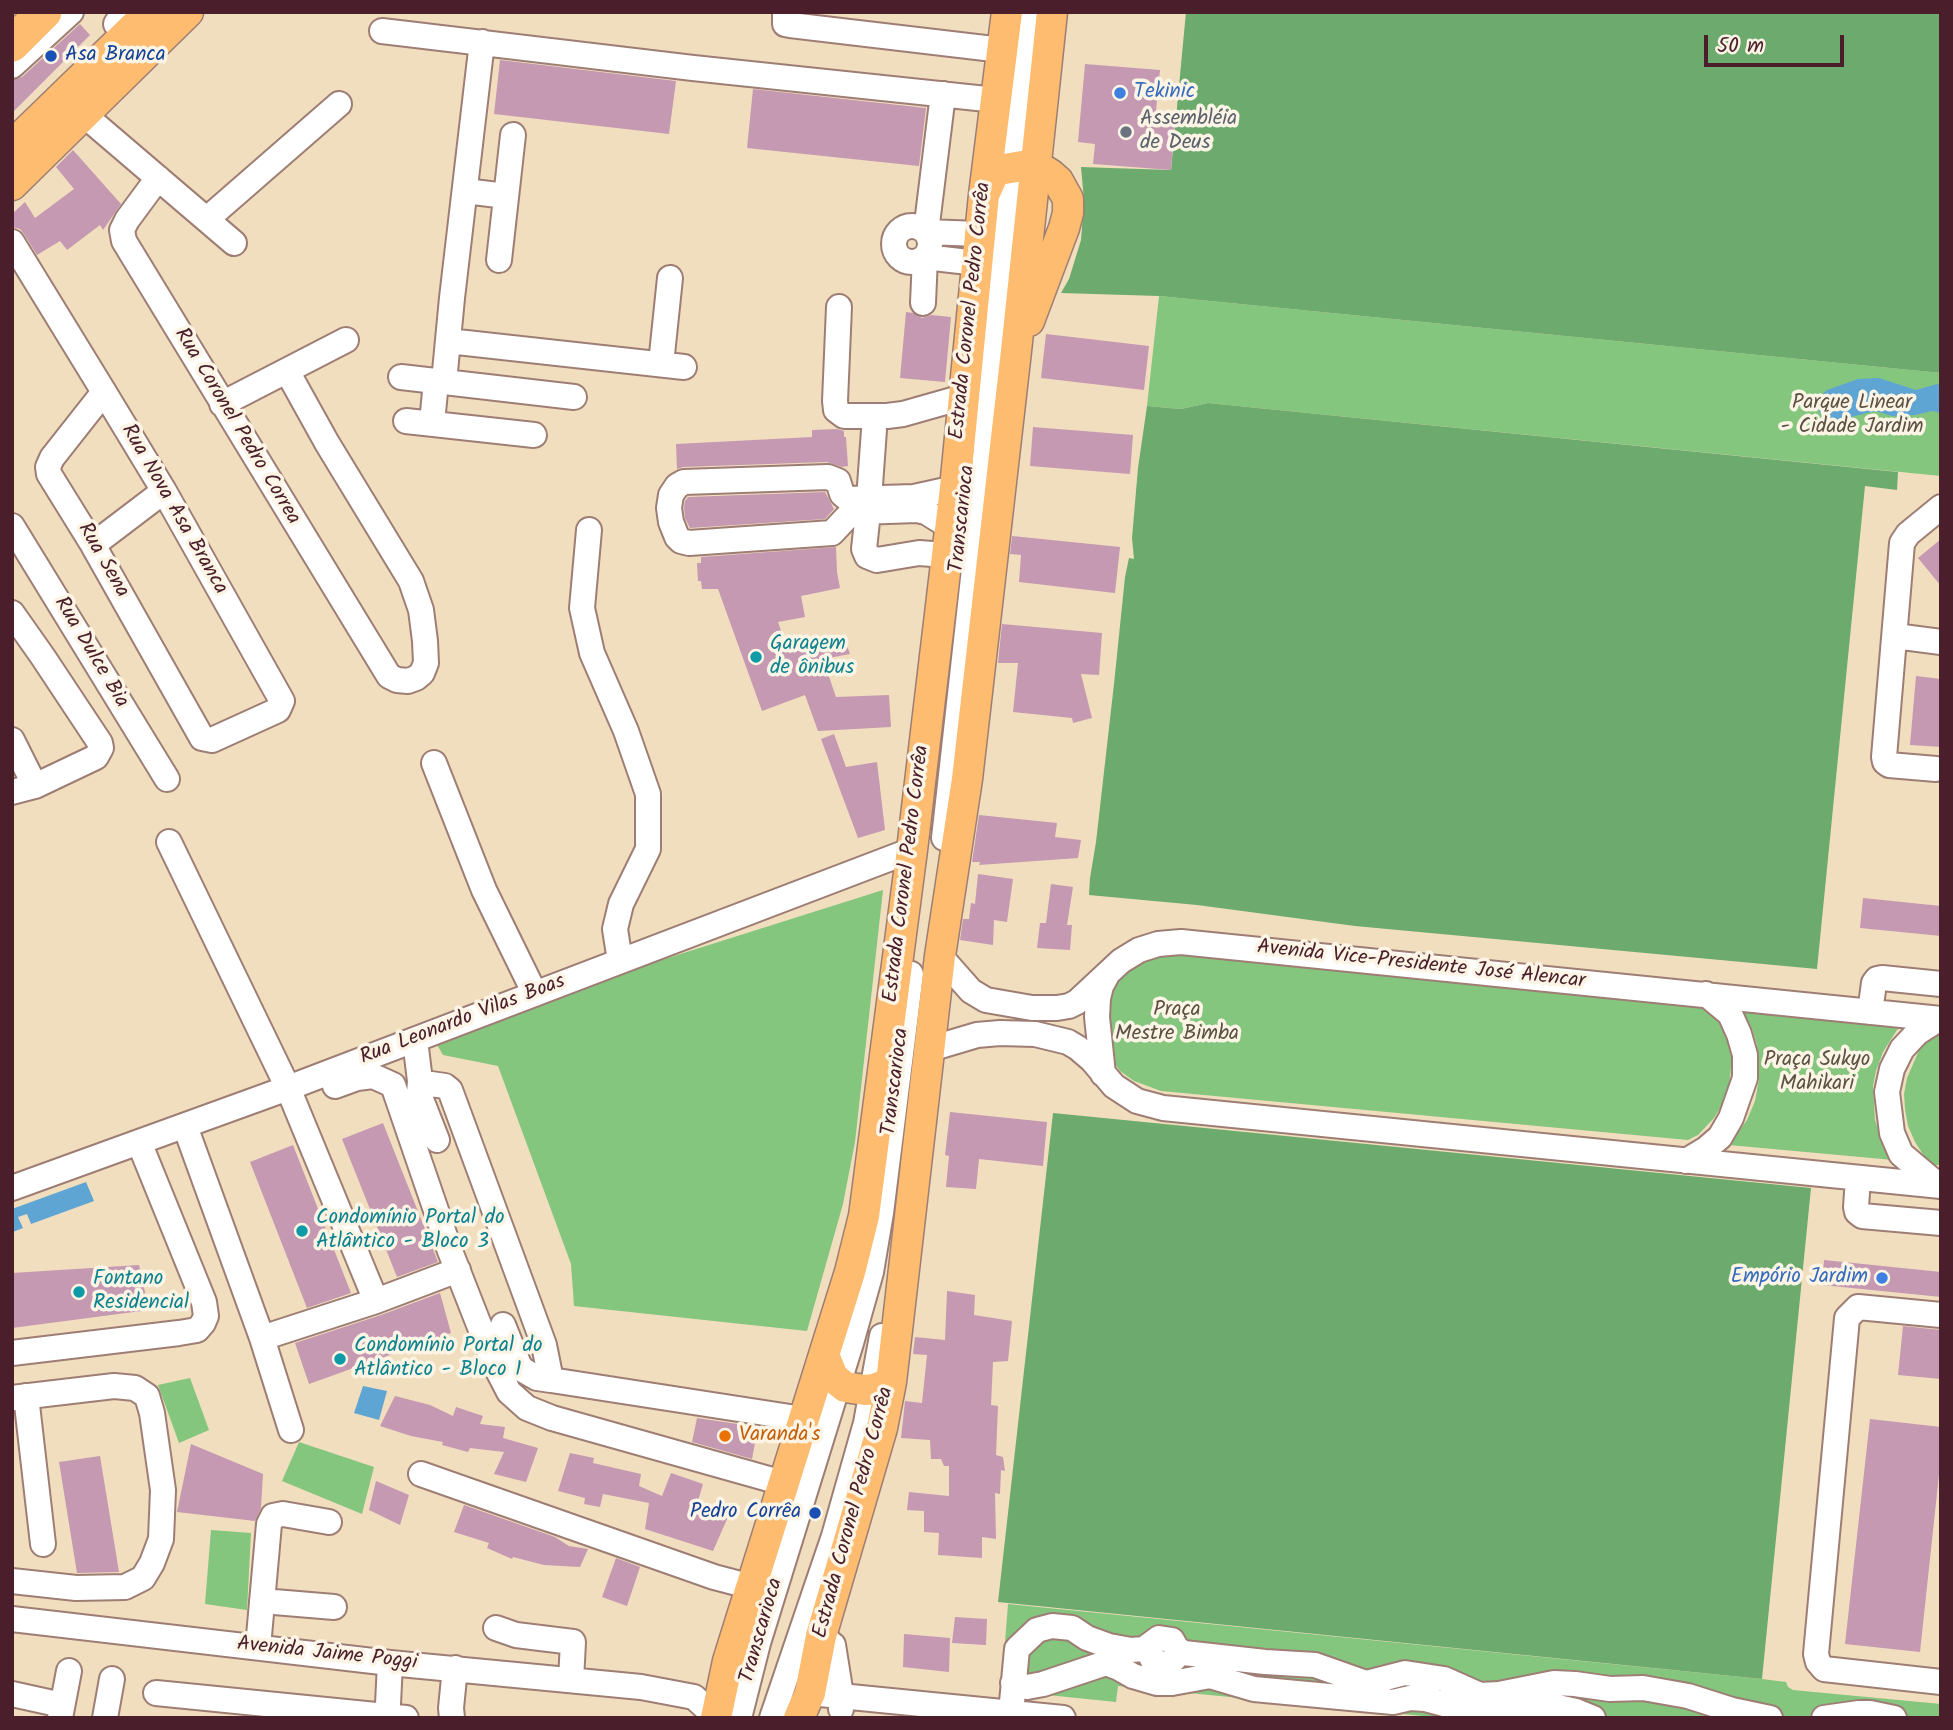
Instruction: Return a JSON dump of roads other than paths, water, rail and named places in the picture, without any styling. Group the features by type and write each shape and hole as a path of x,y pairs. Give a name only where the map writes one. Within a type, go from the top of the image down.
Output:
{"highway":[{"path":"12,44 44,12"},
{"path":"12,149 153,12"}],"main road":[{"path":"12,185 188,12"},
{"name":"Estrada Coronel Pedro Corrêa","path":"728,1713 724,1674 856,1251 864,1216 912,850 955,488 978,249 1007,12"},
{"path":"984,195 993,175 1015,168 1052,12"},
{"name":"Estrada Coronel Pedro Corrêa","path":"789,1709 821,1636 882,1427 883,1385 930,1049 940,956 967,779 1016,351 1068,213 1068,199 1058,181 1050,174 1015,168"},
{"path":"824,1355 830,1372 838,1383 853,1390 883,1385"}],"street":[{"path":"12,66 71,12"},
{"path":"785,12 785,24 827,21 1002,50"},
{"name":"Transcarioca","path":"728,1713 758,1643 869,1282 881,1213 964,523 1015,168 1018,12"},
{"name":"Transcarioca","path":"789,1709 864,1430 883,1385 886,1308 978,533 1028,12"},
{"path":"12,127 123,16"},
{"path":"382,31 996,100"},
{"path":"432,424 448,341 482,42"},
{"path":"923,303 925,257 931,245 926,232 943,94"},
{"path":"207,219 339,104"},
{"path":"83,114 234,243"},
{"path":"499,260 513,135"},
{"name":"Rua Coronel Pedro Correa","path":"159,178 127,219 122,230 124,241 389,676 408,681 422,673 426,663 421,611 411,582 287,371"},
{"path":"465,191 506,196"},
{"path":"912,225 978,249 925,257 911,262 897,255 894,239 904,227 912,225"},
{"name":"Rua Nova Asa Branca","path":"12,242 163,491 282,701 278,710 212,740 202,738"},
{"path":"448,341 673,365 670,278"},
{"path":"839,307 835,401 836,410 844,416 903,414 963,397"},
{"path":"222,404 346,340"},
{"path":"401,377 573,397"},
{"name":"Rua Sena","path":"104,392 52,458 48,467 49,474 93,545 202,738"},
{"path":"406,421 534,435"},
{"path":"874,430 864,506 864,549 867,556 877,561 919,553 948,541 926,512 864,506 844,498 838,481 828,477 684,482 670,495 668,508 677,537 689,543 832,533 847,517 864,506 955,488"},
{"path":"93,545 163,491"},
{"path":"1936,769 1889,765 1885,762 1902,543 1908,534 1941,507"},
{"name":"Rua Dulce Bia","path":"12,526 167,779"},
{"path":"589,530 583,608 592,653 626,731 648,794 648,849 621,904 615,929 620,961"},
{"path":"12,613 58,678 101,748 96,757 24,789 12,740"},
{"path":"1895,636 1941,642"},
{"path":"434,763 484,890 535,994"},
{"path":"169,842 290,1095 376,1301"},
{"name":"Rua Leonardo Vilas Boas","path":"12,1188 139,1142 187,1132 290,1095 415,1040 912,850"},
{"name":"Avenida Vice-Presidente José Alencar","path":"940,956 971,991 986,1000 1032,1008 1069,1006 1077,1002 1121,961 1139,950 1158,944 1181,942 1940,1019"},
{"path":"1103,1074 1097,1017 1101,986 1108,974"},
{"path":"1870,1012 1874,983 1877,979 1941,984"},
{"path":"1686,1161 1720,1137 1731,1118 1745,1078 1745,1055 1730,1014 1706,995"},
{"path":"1940,1019 1917,1033 1902,1049 1892,1069 1887,1091 1892,1133 1901,1154 1940,1186"},
{"path":"930,1049 977,1035 1035,1034 1068,1042 1092,1060 1114,1086 1137,1101 1163,1108 1940,1186"},
{"path":"415,1040 419,1094 436,1140"},
{"path":"290,1095 357,1077 373,1076 393,1085 457,1270 494,1363 509,1392 527,1408 552,1418 783,1483"},
{"path":"420,1080 445,1086 450,1090 544,1345 551,1380"},
{"path":"187,1132 262,1338 291,1430"},
{"path":"12,1353 180,1333 197,1329 203,1323 206,1316 204,1302 139,1142"},
{"path":"1858,1178 1856,1207 1862,1216 1941,1223"},
{"path":"262,1338 376,1301 457,1270"},
{"path":"1941,1315 1858,1307 1847,1318 1816,1654 1824,1669 1941,1682"},
{"path":"503,1325 519,1365 537,1378 803,1419"},
{"path":"12,1581 76,1588 125,1587 143,1578 161,1539 163,1490 152,1413 147,1396 135,1388 114,1386 19,1397 43,1544"},
{"path":"421,1474 714,1577 752,1587"},
{"path":"258,1647 268,1524 273,1516 283,1514 329,1522"},
{"path":"262,1601 334,1606"},
{"name":"Avenida Jaime Poggi","path":"12,1619 390,1663 641,1687 694,1697 728,1713"},
{"path":"1011,1713 1017,1649 1037,1630 1052,1626 1072,1628 1087,1638 1109,1646 1131,1650 1151,1646 1152,1659 1159,1664 1170,1663 1177,1649 1184,1653 1315,1665 1366,1683 1405,1673 1423,1675 1444,1679 1480,1695 1554,1683 1610,1689 1643,1688 1688,1696 1732,1710 1770,1718"},
{"path":"496,1628 516,1635 573,1642 570,1680"},
{"path":"821,1636 833,1645 841,1695"},
{"path":"390,1663 388,1704 395,1717"},
{"path":"1013,1683 1027,1687 1042,1684 1106,1664 1157,1683 1210,1676 1254,1689 1393,1702 1410,1698 1424,1699 1484,1712 1534,1704 1547,1711 1576,1710 1593,1718"},
{"path":"452,1718 454,1668"},
{"path":"12,1694 61,1711 69,1671"},
{"name":"Avenida Jaime Poggi","path":"641,1687 695,1686 724,1674"},
{"path":"105,1718 113,1679"},
{"path":"156,1693 230,1709 395,1717"},
{"path":"728,1713 789,1709 841,1695 897,1714 1011,1713 1063,1718"},
{"path":"1824,1718 1870,1713 1894,1718"}],"water":[{"path":"1879,378 1916,390 1941,385 1941,413 1932,411 1892,416 1875,411 1839,420 1824,419 1817,407 1817,399 1827,390 1858,379"},
{"path":"86,1182 94,1201 31,1224 27,1214 18,1217 23,1228 13,1232 12,1209"},
{"path":"363,1386 387,1391 379,1420 354,1413"}],"place":[{"name":"Asa Branca","path":"51,56"},
{"name":"Tekinic","path":"1120,93"},
{"name":"Assembléia de Deus","path":"1126,132"},
{"name":"Garagem de ônibus","path":"756,657"},
{"name":"Condomínio Portal do Atlântico - Bloco 3","path":"302,1231"},
{"name":"Empório Jardim","path":"1882,1278"},
{"name":"Fontano Residencial","path":"79,1292"},
{"name":"Condomínio Portal do Atlântico - Bloco 1","path":"340,1359"},
{"name":"Varanda's","path":"725,1436"},
{"name":"Pedro Corrêa","path":"815,1513"}],"park label":[{"name":"Parque Linear - Cidade Jardim","path":"1852,416"},
{"name":"Praça Mestre Bimba","path":"1177,1023"},
{"name":"Praça Sukyo Mahikari","path":"1817,1073"}]}
